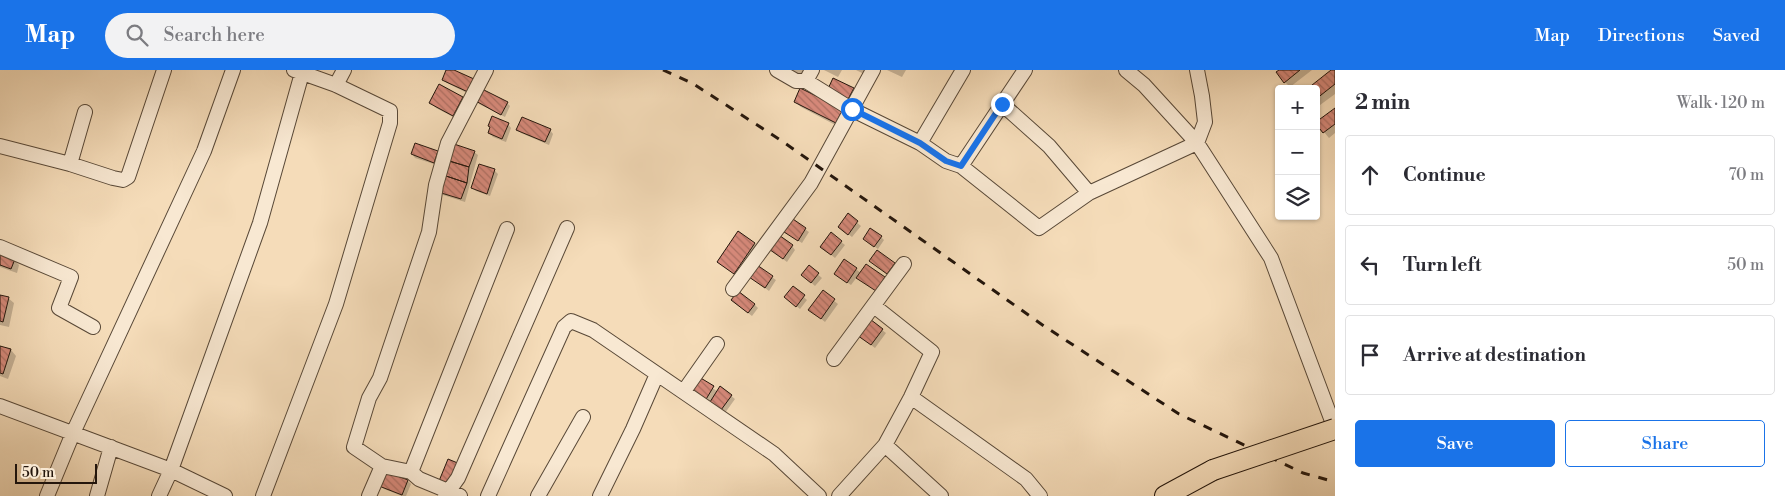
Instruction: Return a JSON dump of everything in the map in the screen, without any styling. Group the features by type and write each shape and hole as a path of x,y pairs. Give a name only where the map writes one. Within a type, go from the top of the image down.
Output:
{"highway":[{"path":"1165,496 1213,470 1335,429"}],"street":[{"path":"0,146 123,180 128,177 164,70"},
{"path":"47,496 73,433 204,151 233,70"},
{"path":"336,84 344,70"},
{"path":"486,70 448,143 436,186 429,232 380,378 369,398 354,448 382,466 411,472 419,479 451,495 567,228"},
{"path":"777,70 796,81 809,76 852,109 920,143 946,161 961,166 1039,228 1089,193 1197,143 1205,122 1197,70"},
{"path":"733,289 811,183 873,70"},
{"path":"920,143 963,70"},
{"path":"961,166 1025,70"},
{"path":"1126,70 1144,85 1197,143 1270,258 1335,429"},
{"path":"160,496 260,223 298,72 336,84 390,111 390,123 336,304 263,496"},
{"path":"1002,104 1049,146 1089,193"},
{"path":"70,164 85,112"},
{"path":"411,472 507,229"},
{"path":"0,247 70,277 59,308 93,328"},
{"path":"834,359 904,264"},
{"path":"839,496 885,445 911,397 932,352 874,306"},
{"path":"488,496 564,327 571,321 593,330 774,454 819,496"},
{"path":"684,391 716,344"},
{"path":"600,496 633,429 657,374"},
{"path":"911,397 1026,479 1040,496"},
{"path":"0,406 171,470 225,496"},
{"path":"538,496 583,417"},
{"path":"885,445 941,496"},
{"path":"97,496 111,447"},
{"path":"369,496 382,466"}],"building":[{"path":"446,70 454,70 474,79 468,92 442,80"},
{"path":"1279,70 1300,70 1284,83 1276,72"},
{"path":"1331,70 1335,70 1335,84 1320,96 1320,85 1312,85"},
{"path":"833,78 854,88 847,101 827,91"},
{"path":"439,84 463,97 453,116 429,103"},
{"path":"480,88 508,102 501,115 474,100"},
{"path":"800,88 843,109 836,123 794,102"},
{"path":"1335,108 1335,124 1323,133 1320,129 1320,119"},
{"path":"492,116 509,123 502,139 488,133 490,127 488,126"},
{"path":"522,117 551,129 545,142 516,130"},
{"path":"415,143 438,151 434,163 411,154"},
{"path":"451,143 475,151 469,167 446,160"},
{"path":"446,160 469,167 467,183 443,175"},
{"path":"479,164 495,169 487,194 471,188"},
{"path":"443,175 467,183 461,199 438,192"},
{"path":"848,213 858,221 848,235 838,227"},
{"path":"790,217 806,228 798,241 781,230"},
{"path":"870,228 882,236 874,247 863,239"},
{"path":"738,231 755,243 734,274 717,262"},
{"path":"831,232 842,241 831,255 820,247"},
{"path":"776,233 793,245 783,259 766,247"},
{"path":"877,250 895,263 887,274 869,261"},
{"path":"0,253 15,259 11,269 0,265"},
{"path":"844,259 857,268 847,283 834,274"},
{"path":"866,264 885,277 876,291 856,278"},
{"path":"757,265 773,276 765,288 749,277"},
{"path":"809,265 819,273 811,283 801,275"},
{"path":"793,286 805,295 796,307 784,297"},
{"path":"823,290 835,299 821,319 808,310"},
{"path":"738,291 755,304 748,313 731,300"},
{"path":"0,295 9,297 3,322 0,321"},
{"path":"866,316 883,329 871,345 854,333"},
{"path":"0,346 11,349 3,374 0,373"},
{"path":"699,377 714,386 705,401 690,392"},
{"path":"720,386 732,395 721,410 710,402"},
{"path":"448,459 460,464 451,486 439,481"},
{"path":"384,471 408,480 402,495 379,486"}],"railway":[{"path":"663,70 692,83 782,141 1044,326 1179,414 1303,473 1335,482"}],"route":[{"path":"852,109 920,143 946,161 961,166 1002,104"}]}
